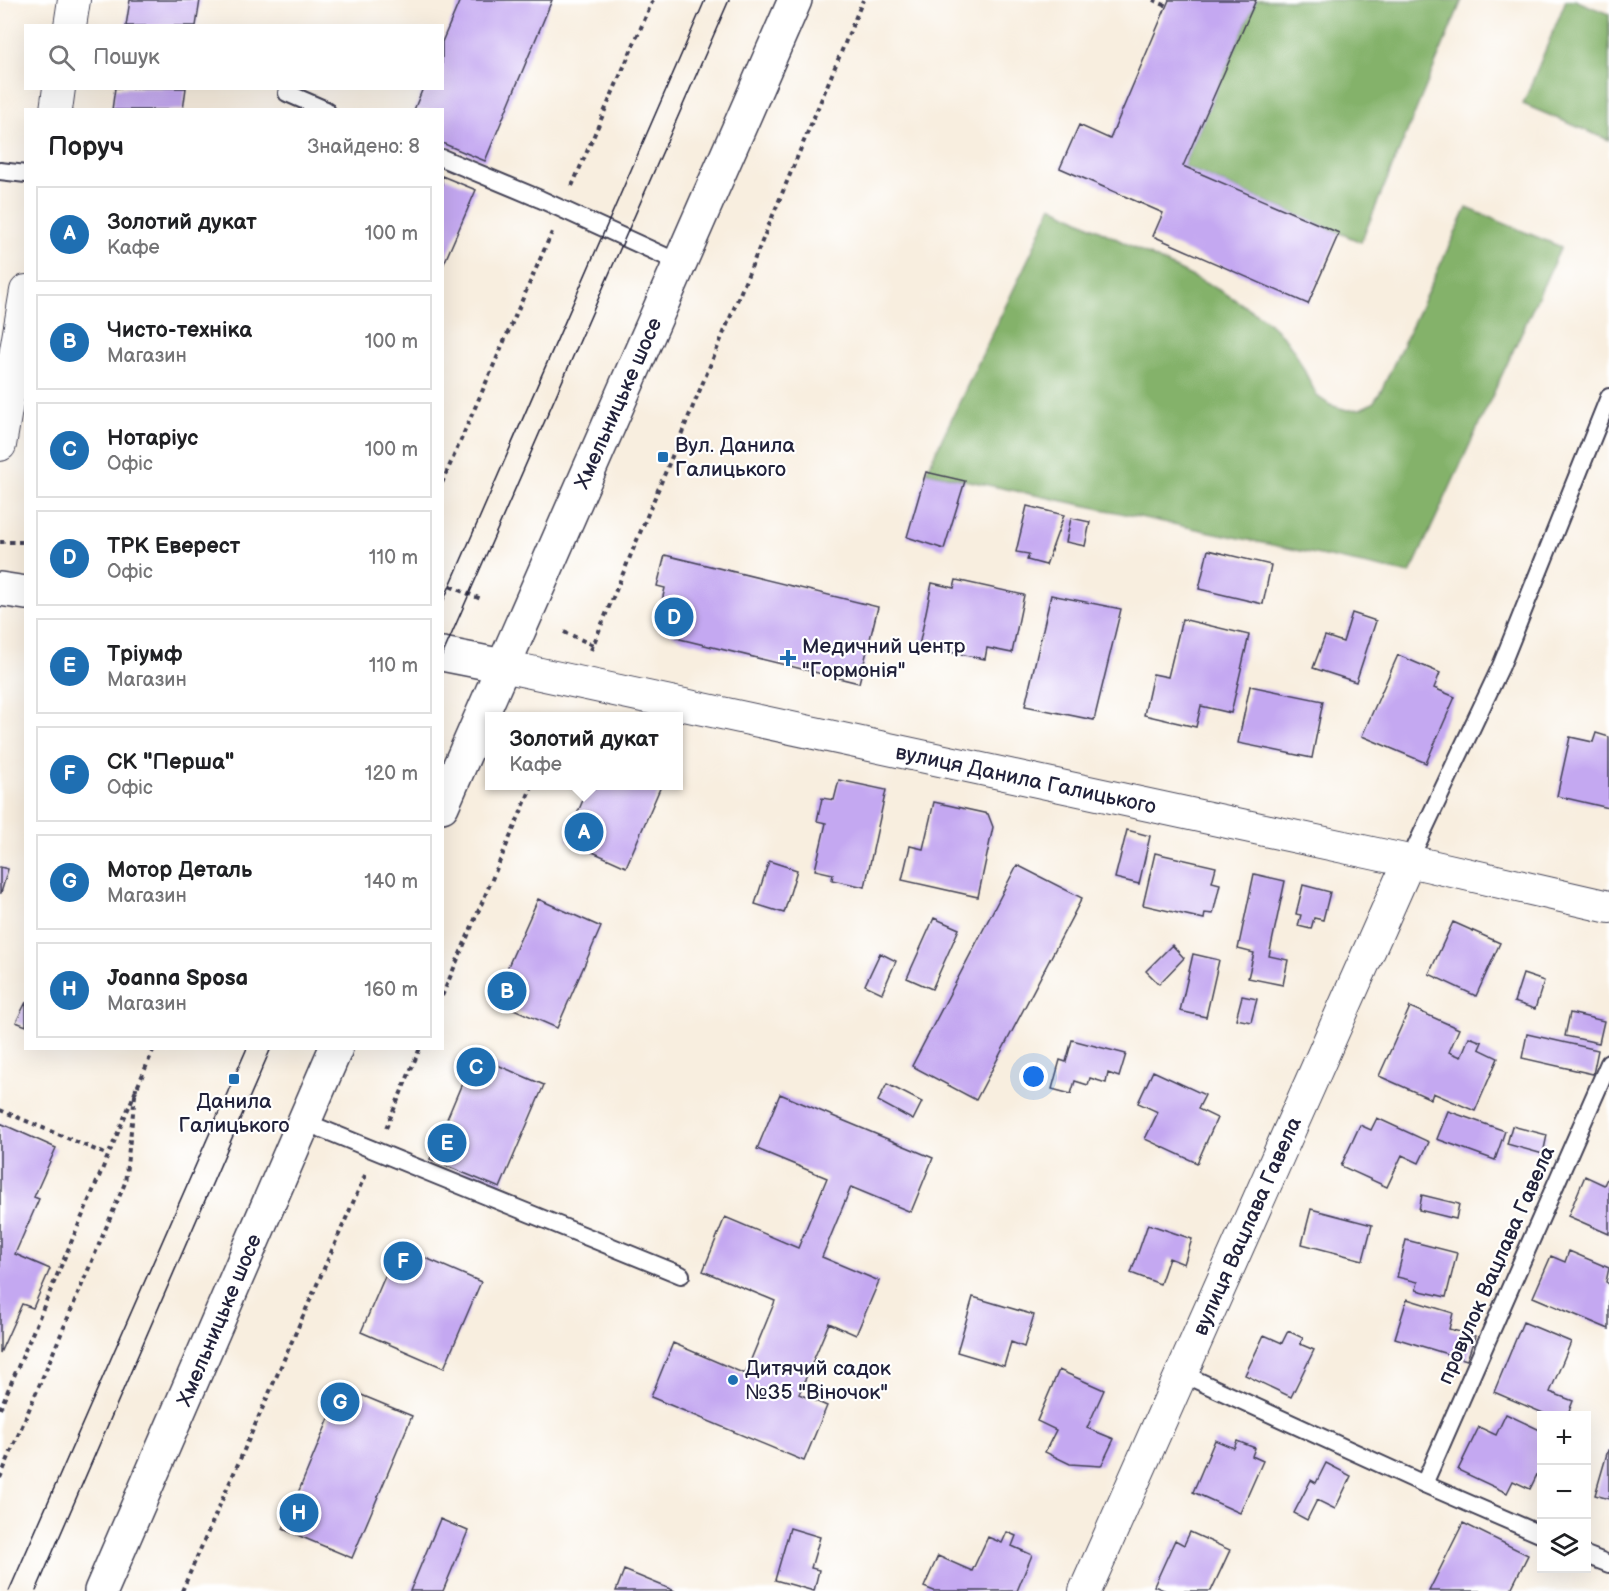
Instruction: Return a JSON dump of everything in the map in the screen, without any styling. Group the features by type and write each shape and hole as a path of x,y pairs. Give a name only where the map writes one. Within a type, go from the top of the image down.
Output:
{"main road":[{"name":"Хмельницьке шосе","path":"444,801 795,0"},
{"path":"0,590 24,593"},
{"name":"вулиця Данила Галицького","path":"444,654 503,666"},
{"name":"Хмельницьке шосе","path":"102,1591 335,1050"}],"street":[{"path":"70,24 74,0"},
{"path":"56,108 59,90"},
{"path":"0,445 24,303"},
{"name":"вулиця Данила Галицького","path":"503,666 1409,861 1609,907"},
{"name":"вулиця Вацлава Гавела","path":"1085,1591 1409,861"}],"lane":[{"path":"287,93 321,108"},
{"path":"444,159 680,263"},
{"path":"0,171 24,174"},
{"path":"1409,861 1501,666 1609,397"},
{"name":"провулок Вацлава Гавела","path":"1424,1485 1609,1063"},
{"path":"305,1122 681,1275"},
{"path":"1182,1373 1424,1485 1537,1533"},
{"path":"1591,1557 1609,1564"}],"path":[{"path":"444,478 653,0"},
{"path":"564,632 593,645 863,0"},
{"path":"1153,0 1167,6"},
{"path":"0,542 24,542"},
{"path":"444,584 480,599"},
{"path":"444,991 530,790"},
{"path":"0,1409 153,1050"},
{"path":"182,1591 419,1050"},
{"path":"0,1478 125,1184 136,1087"},
{"path":"0,1110 108,1155"}],"green space":[{"path":"1256,0 1462,0 1361,242 1183,166"},
{"path":"1566,0 1575,0 1609,14 1609,140 1523,104"},
{"path":"1051,206 1223,292 1265,319 1285,338 1295,352 1317,396 1330,405 1347,410 1360,409 1373,403 1381,391 1467,208 1561,247 1410,574 926,472 1032,251"}],"building":[{"path":"130,0 200,0 196,24 126,24"},
{"path":"460,0 552,0 485,161 444,144 444,108 415,108 422,90 444,90 444,37"},
{"path":"1169,0 1256,0 1183,166 1339,233 1308,304 1153,236 1163,213 1060,168 1079,125 1110,139"},
{"path":"115,90 186,90 183,108 112,108"},
{"path":"444,177 476,190 444,263"},
{"path":"926,472 965,481 944,549 907,537"},
{"path":"1027,506 1064,515 1046,565 1027,560 1029,554 1016,552"},
{"path":"1071,518 1090,522 1085,546 1066,542"},
{"path":"1208,550 1271,565 1263,604 1199,589"},
{"path":"665,555 878,607 859,683 680,639 667,631 659,614 665,588 657,586"},
{"path":"956,580 1024,595 1012,653 987,648 985,659 919,646 932,583 954,588"},
{"path":"1051,595 1121,609 1094,720 1025,706"},
{"path":"1352,613 1376,621 1356,682 1313,668 1325,636 1343,642"},
{"path":"1182,619 1249,635 1231,713 1201,706 1196,727 1144,715 1153,674 1168,677"},
{"path":"1398,655 1440,673 1434,688 1455,697 1426,763 1362,736"},
{"path":"1250,686 1323,701 1312,758 1238,743"},
{"path":"1596,733 1609,737 1609,808 1557,796 1570,737 1593,742"},
{"path":"839,780 886,790 865,887 832,880 833,874 815,870 826,823 817,821 822,798 834,800"},
{"path":"587,790 659,790 626,867 566,840"},
{"path":"934,802 988,814 993,827 978,897 902,880 910,846 923,849"},
{"path":"1127,830 1150,836 1139,884 1115,878"},
{"path":"1155,853 1216,867 1212,882 1220,884 1213,914 1205,913 1204,919 1143,905"},
{"path":"769,861 797,870 784,913 755,904"},
{"path":"1017,865 1082,898 976,1100 912,1066"},
{"path":"0,867 8,869 1,893 0,893"},
{"path":"1254,874 1285,881 1269,956 1288,960 1283,985 1248,978 1254,953 1238,949"},
{"path":"1303,885 1330,892 1323,920 1314,918 1311,929 1298,926 1301,915 1296,914"},
{"path":"538,899 601,927 557,1028 493,1000"},
{"path":"934,918 959,929 932,989 907,978"},
{"path":"1453,922 1500,943 1476,996 1429,974"},
{"path":"1172,945 1184,958 1159,984 1146,971"},
{"path":"880,953 896,961 882,993 865,985"},
{"path":"1193,954 1219,960 1206,1017 1180,1011"},
{"path":"1523,974 1544,981 1535,1009 1514,1002"},
{"path":"1242,996 1257,999 1251,1022 1236,1019"},
{"path":"24,1006 24,1025 16,1022"},
{"path":"1410,1007 1459,1029 1449,1052 1461,1057 1469,1037 1482,1042 1479,1049 1498,1058 1475,1111 1433,1093 1431,1099 1379,1076"},
{"path":"1570,1013 1604,1021 1599,1043 1565,1036"},
{"path":"1527,1034 1598,1050 1593,1074 1522,1058"},
{"path":"1072,1040 1126,1054 1119,1077 1108,1073 1106,1083 1090,1078 1088,1085 1075,1081 1071,1094 1052,1089 1060,1060 1066,1062"},
{"path":"474,1055 544,1085 500,1188 430,1159"},
{"path":"1153,1071 1205,1095 1198,1109 1217,1118 1197,1163 1145,1139 1158,1112 1138,1103"},
{"path":"887,1084 922,1102 913,1120 878,1101"},
{"path":"780,1094 933,1158 911,1212 851,1187 822,1257 879,1281 856,1335 829,1323 799,1394 827,1406 804,1461 651,1397 673,1343 745,1374 775,1301 703,1271 725,1217 798,1248 827,1178 757,1149"},
{"path":"1448,1111 1505,1131 1495,1160 1437,1139"},
{"path":"1377,1118 1429,1142 1419,1163 1402,1155 1387,1187 1341,1166 1360,1125 1371,1130"},
{"path":"0,1123 56,1148 34,1197 39,1199 15,1254 50,1269 33,1308 22,1304 0,1353"},
{"path":"1512,1126 1547,1135 1543,1154 1507,1144"},
{"path":"1609,1174 1609,1234 1568,1216 1585,1176 1604,1185"},
{"path":"1422,1195 1459,1204 1456,1219 1419,1210"},
{"path":"1311,1209 1372,1225 1363,1260 1302,1244"},
{"path":"1148,1224 1192,1239 1184,1264 1169,1258 1160,1284 1131,1273"},
{"path":"1406,1240 1457,1253 1446,1297 1416,1290 1418,1282 1397,1277"},
{"path":"398,1246 481,1282 444,1368 361,1332"},
{"path":"1569,1251 1609,1268 1606,1282 1609,1284 1609,1329 1533,1297 1551,1256 1565,1262"},
{"path":"973,1297 1034,1315 1024,1347 1011,1342 1004,1366 957,1352"},
{"path":"1407,1299 1453,1313 1449,1329 1475,1336 1467,1360 1395,1338"},
{"path":"1523,1322 1571,1342 1550,1392 1573,1401 1569,1411 1538,1411 1494,1392"},
{"path":"1288,1331 1303,1338 1300,1344 1314,1350 1291,1397 1245,1375 1264,1335 1282,1343"},
{"path":"1059,1370 1104,1390 1087,1428 1114,1439 1101,1466 1070,1464 1045,1452 1056,1430 1037,1421"},
{"path":"342,1387 412,1416 352,1558 283,1529"},
{"path":"1506,1414 1537,1429 1537,1474 1530,1489 1513,1481 1507,1493 1458,1470 1479,1427 1496,1435"},
{"path":"1215,1440 1234,1448 1237,1441 1255,1448 1252,1456 1263,1461 1240,1513 1193,1492"},
{"path":"1609,1450 1609,1499 1595,1495"},
{"path":"1326,1463 1351,1476 1335,1509 1317,1500 1307,1520 1294,1513 1311,1480 1316,1483"},
{"path":"440,1519 468,1531 443,1591 410,1591"},
{"path":"1463,1523 1528,1555 1510,1591 1429,1591"},
{"path":"790,1528 820,1537 811,1568 819,1570 814,1591 775,1580"},
{"path":"1007,1532 1016,1536 1012,1546 1032,1555 1017,1591 934,1591 924,1587 938,1556 972,1571 988,1537 1002,1543"},
{"path":"1190,1532 1230,1550 1211,1591 1166,1591 1154,1586 1175,1540 1184,1545"},
{"path":"624,1570 675,1591 616,1591"}],"tram line":[{"path":"444,599 705,0"},
{"path":"444,651 729,0"},
{"path":"9,1591 246,1050"},
{"path":"36,1591 270,1050"}],"place":[{"name":"Вул. Данила Галицького","path":"663,457"},
{"name":"ТРК Еверест","path":"674,617"},
{"name":"Медичний центр \"Гормонія\"","path":"788,658"},
{"name":"Золотий дукат","path":"584,832"},
{"name":"Чисто-техніка","path":"507,991"},
{"name":"Нотаріус","path":"476,1067"},
{"name":"Данила Галицького","path":"234,1079"},
{"name":"Тріумф","path":"447,1143"},
{"name":"СК \"Перша\"","path":"403,1261"},
{"name":"Дитячий садок №35 \"Віночок\"","path":"733,1380"},
{"name":"Мотор Деталь","path":"340,1402"},
{"name":"Joanna Sposa","path":"299,1513"}]}
